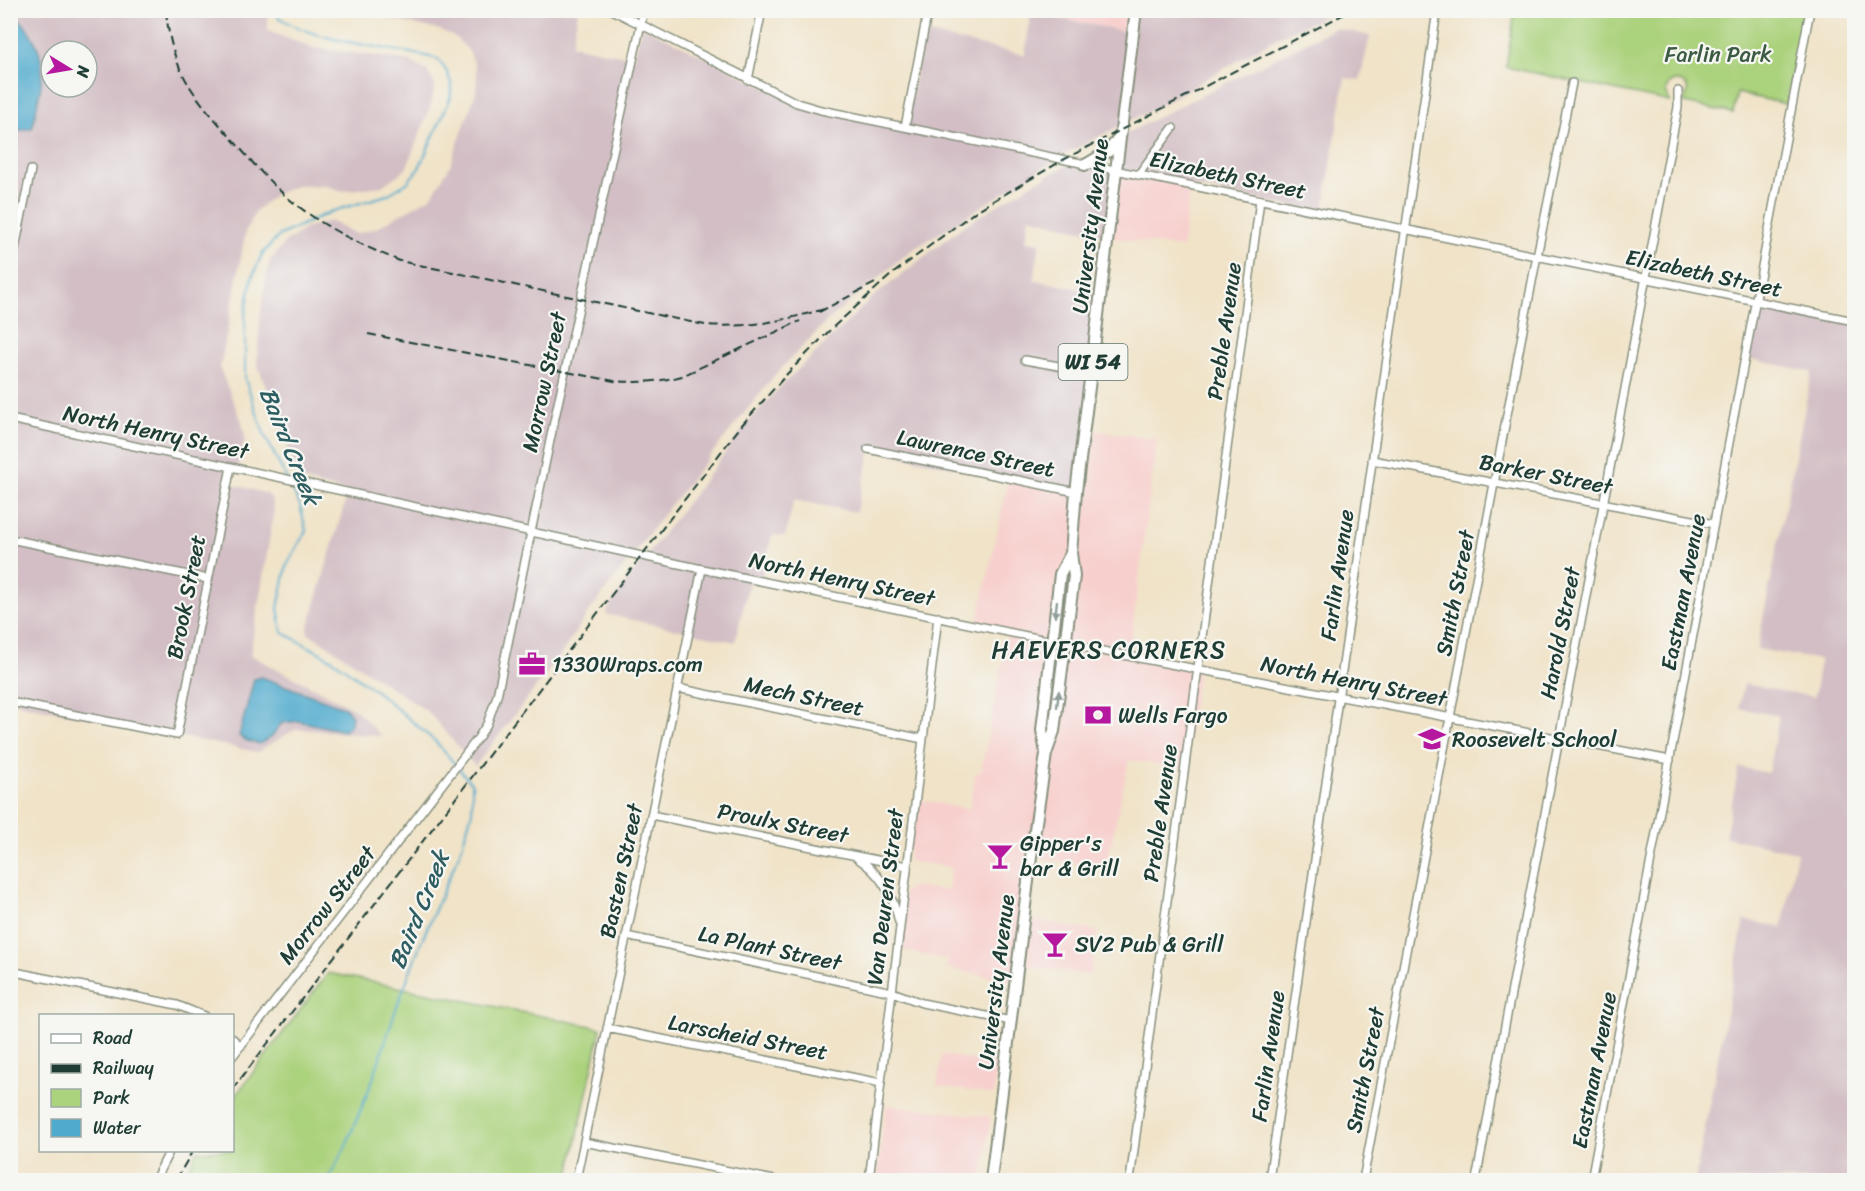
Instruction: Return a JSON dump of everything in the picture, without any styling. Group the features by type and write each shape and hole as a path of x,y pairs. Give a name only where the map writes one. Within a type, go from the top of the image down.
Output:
{"main road":[{"name":"University Avenue","path":"991,1180 1046,754 1054,730 1074,576 1071,553 1076,492 1136,10"},
{"path":"1085,165 1109,152 1120,136"},
{"name":"University Avenue","path":"1046,754 1041,730 1060,574 1071,553"}],"street":[{"name":"Elizabeth Street","path":"612,10 797,103 1085,165 1854,321"},
{"name":"Morrow Street","path":"234,1055 487,724 497,696 580,299 645,10"},
{"path":"748,80 762,10"},
{"path":"906,127 928,10"},
{"name":"Farlin Avenue","path":"1269,1180 1437,10"},
{"name":"Eastman Avenue","path":"1591,1180 1810,10"},
{"name":"Smith Street","path":"1363,1180 1572,82"},
{"name":"Harold Street","path":"1476,1180 1678,107 1678,91"},
{"path":"1138,175 1173,128"},
{"path":"10,273 31,170"},
{"name":"Preble Avenue","path":"1130,1180 1260,200"},
{"path":"1025,360 1092,372"},
{"name":"North Henry Street","path":"10,419 642,554 702,569 1065,644 1670,760"},
{"name":"Lawrence Street","path":"868,449 1076,492"},
{"name":"Barker Street","path":"1372,460 1714,524"},
{"name":"Brook Street","path":"10,702 177,735 231,467"},
{"path":"10,539 208,579"},
{"name":"Basten Street","path":"576,1180 702,569"},
{"name":"Van Deuren Street","path":"869,1180 938,617"},
{"name":"Mech Street","path":"677,688 923,739"},
{"name":"Proulx Street","path":"651,814 907,866"},
{"path":"847,854 865,863 882,880 895,905 899,930"},
{"name":"La Plant Street","path":"626,936 892,992 922,1003 1011,1021"},
{"path":"10,971 177,1005 199,1014"},
{"name":"Larscheid Street","path":"607,1028 881,1083"},
{"path":"234,1040 241,1046"},
{"path":"584,1142 774,1180"},
{"path":"155,1180 170,1152"}],"shaded area":[{"path":"1032,10 1136,11 1133,33 1031,13"},
{"path":"10,11 267,11 268,31 313,48 406,60 427,71 435,84 431,105 406,169 382,186 343,191 327,186 297,185 274,195 256,211 246,230 220,369 242,422 245,438 238,468 231,467 228,483 268,494 274,511 250,655 355,709 381,736 296,729 257,752 11,702"},
{"path":"378,11 578,11 572,45 634,58 642,26 797,103 905,127 924,33 1025,55 1031,13 1133,33 1136,11 1337,11 1278,37 1163,104 1067,153 909,252 827,321 774,376 666,511 588,613 557,660 475,766 427,711 307,632 348,492 300,480 257,363 261,311 269,262 286,242 308,227 330,221 356,234 376,228 431,197 450,166 476,92 475,65 469,51 455,37 440,30 394,20"},
{"path":"1335,28 1370,36 1360,80 1345,78 1323,213 1117,171 1108,237 1029,217 1026,241 1040,243 1034,280 1101,293 1076,492 871,450 856,512 794,500 785,536 772,535 761,581 750,579 735,642 605,614 619,592 751,419 779,388 872,298 962,227 1037,181 1073,162 1116,171 1121,136"},
{"path":"1116,171 1190,186 1182,248 1108,237"},
{"path":"1757,302 1854,321 1854,1180 1695,1180 1744,920 1782,927 1797,852 1725,837 1739,767 1768,773 1779,716 1739,708 1744,684 1814,697 1820,660 1757,649 1812,372 1745,358"},
{"path":"1084,429 1157,439 1129,655 1198,669 1184,769 1129,760 1106,868 1032,857 1023,919 1098,931 1090,975 1018,964 1016,982 947,968 948,960 897,949 904,892 912,886 948,891 951,867 908,861 915,799 969,809 976,772 981,772 1008,632 977,625 1009,478"},
{"path":"942,1054 997,1065 994,1095 937,1086"},
{"path":"886,1105 991,1117 982,1180 877,1180"}],"green space":[{"name":"Farlin Park","path":"1515,11 1805,11 1786,104 1737,93 1733,113 1684,103 1688,89 1679,81 1668,85 1666,92 1670,102 1506,67"},
{"path":"328,973 601,1028 568,1180 182,1180 196,1152 234,1152 234,1098"}],"water":[{"path":"10,11 13,11 26,26 39,52 39,96 32,128 21,130 11,136"},
{"path":"261,677 346,708 352,716 351,724 344,731 299,721 282,723 271,737 260,744 247,741 239,736 254,679"}],"waterway":[{"name":"Baird Creek","path":"278,10 278,17 314,34 438,59 447,72 452,86 450,99 419,168 407,183 387,195 330,212 280,235 262,254 252,278 245,316 245,379 264,434 300,505 306,531 287,565 278,608 282,632 333,660 380,694 436,742 472,784 472,812 460,852 422,940 372,1082 345,1148 328,1180"}],"railway":[{"path":"166,10 173,50 179,67 197,97 220,125 260,171 288,198 327,226 370,248 400,261 705,325 766,323 825,309"},
{"path":"234,1087 741,426 831,329 891,275 976,211 1063,160 1352,10"},
{"path":"819,312 875,283"},
{"path":"368,334 614,381 640,382 682,376 800,321"},
{"path":"176,1180 192,1152"}],"place":[{"name":"1330Wraps.com","path":"532,664"},
{"name":"Wells Fargo","path":"1098,715"},
{"name":"Roosevelt School","path":"1432,739"},
{"name":"Gipper's bar & Grill","path":"1000,856"},
{"name":"SV2 Pub & Grill","path":"1055,944"}],"district":[{"name":"HAEVERS CORNERS","path":"1109,650"}]}
